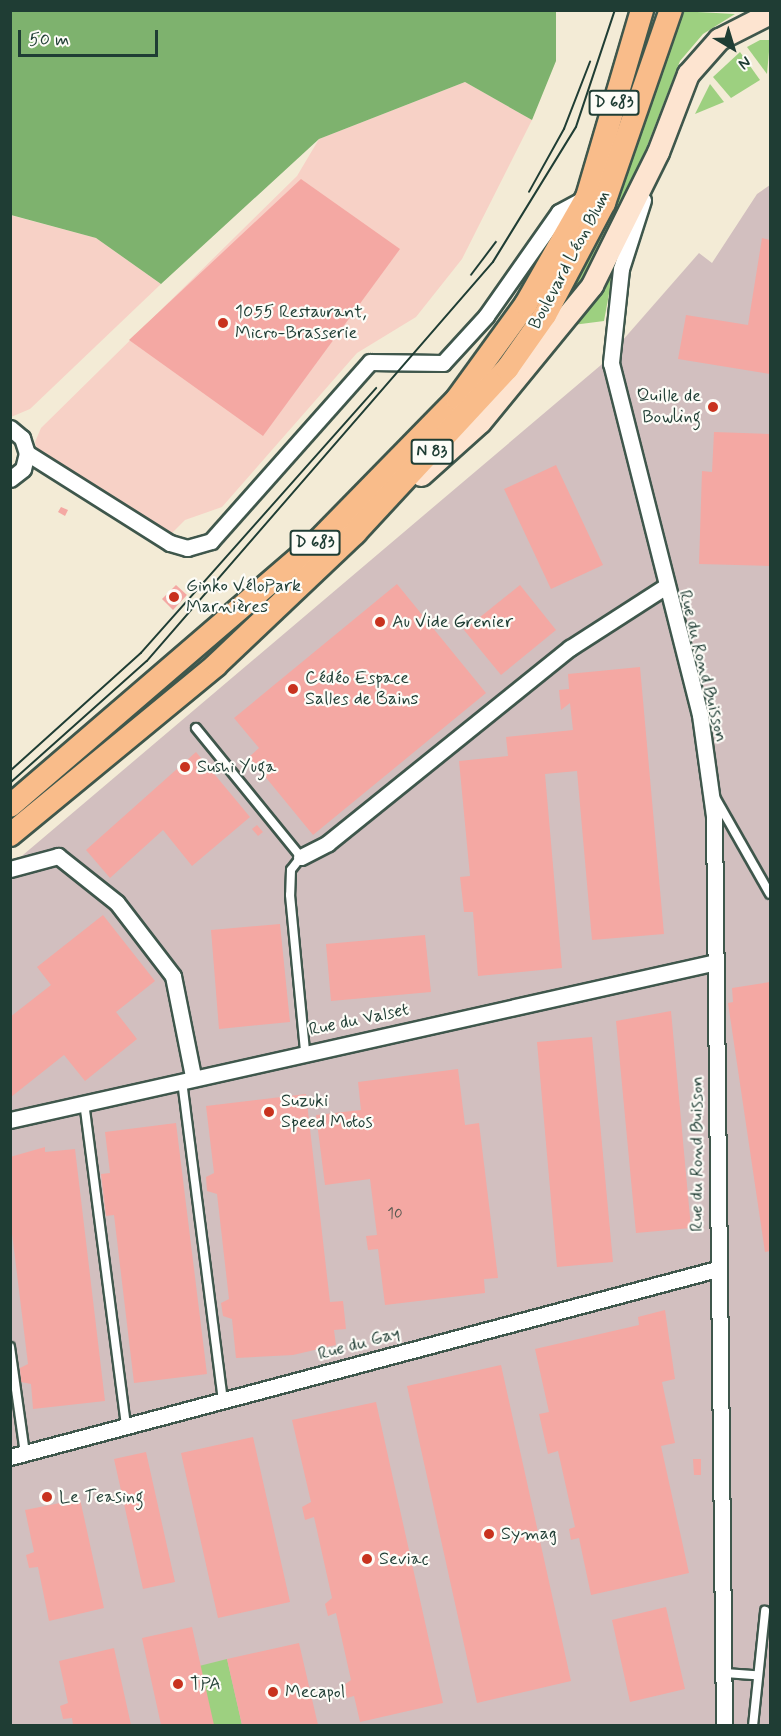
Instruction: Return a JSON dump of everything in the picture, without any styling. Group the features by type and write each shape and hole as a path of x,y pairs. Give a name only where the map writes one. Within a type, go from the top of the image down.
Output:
{"main road":[{"name":"D 683","path":"10,806 320,539 457,399 526,304 587,196 642,10"},
{"name":"Boulevard Léon Blum","path":"587,196 659,10"},
{"name":"Boulevard Léon Blum","path":"355,533 507,369 545,315 604,203 671,10"},
{"name":"D 683","path":"10,835 216,665 355,533 480,422 547,346 592,285 658,152 688,74 719,39 771,13"}],"street":[{"name":"Rue du Rond Buisson","path":"658,152 621,269 611,363 663,588 700,715 711,791 716,962 717,1269 724,1725"},
{"path":"27,453 170,543 187,548 211,541 370,362 443,363 486,316 559,212 587,196"},
{"path":"10,428 22,438 27,453 23,469 10,479"},
{"path":"301,857 328,843 570,648 663,588"},
{"path":"10,869 58,856 117,903 174,976 188,1077"},
{"name":"Rue du Valset","path":"10,1120 188,1077 716,962"},
{"name":"Rue du Gay","path":"18,1455 717,1269"}],"lane":[{"path":"196,728 301,857 291,870 290,895 305,1052"},
{"path":"711,791 771,894"},
{"path":"188,1077 223,1401"},
{"path":"84,1102 126,1427"},
{"path":"10,1347 18,1455"},
{"path":"753,1725 756,1675 765,1611"},
{"path":"725,1673 756,1675"}],"shaded area":[{"path":"465,82 532,120 462,259 416,317 357,353 222,507 185,520 169,536 38,454 35,442 41,428 297,176 319,139"},
{"path":"770,185 770,1725 11,1725 10,866 601,365 699,253 712,263 757,194"},
{"path":"10,215 96,238 161,284 30,409 11,417"}],"green space":[{"path":"10,11 556,11 556,61 532,120 465,82 319,139 161,284 96,238 11,215"},
{"path":"678,11 735,14 703,34 680,61 630,190 582,288 524,355"},
{"path":"760,40 770,40 767,74 747,47"},
{"path":"740,52 760,80 731,98 713,77"},
{"path":"710,84 724,102 695,114"},
{"path":"616,256 604,321 573,325 594,294"},
{"path":"227,1659 242,1725 213,1725 199,1666"}],"building":[{"path":"301,179 400,249 263,436 129,340"},
{"path":"762,238 770,240 770,374 678,359 686,315 748,325"},
{"path":"714,432 770,434 770,566 699,564 702,471 712,472"},
{"path":"556,465 603,565 551,589 504,489"},
{"path":"61,507 68,510 65,516 58,512"},
{"path":"397,584 486,693 313,835 249,757 259,748 234,718"},
{"name":"Ginko VéloPark Marnières","path":"176,585 187,595 173,610 162,599"},
{"path":"520,585 556,630 501,675 464,630"},
{"path":"640,667 664,934 592,940 577,771 545,774 562,968 478,976 473,912 464,912 460,877 470,876 459,761 508,756 506,737 573,730 570,703 561,710 559,690 569,689 568,674"},
{"path":"196,752 250,817 192,866 163,830 110,878 86,850"},
{"path":"257,825 263,832 258,836 252,829"},
{"path":"103,915 155,981 116,1012 137,1039 85,1081 64,1055 11,1097 10,1017 51,985 37,967"},
{"path":"280,924 290,1022 219,1029 211,930"},
{"path":"425,935 431,992 331,1001 326,944"},
{"path":"770,982 770,1251 765,1252 728,1003 733,1002 732,988"},
{"path":"671,1011 691,1228 636,1233 616,1021"},
{"path":"592,1037 613,1262 557,1267 537,1042"},
{"path":"458,1069 465,1125 479,1123 498,1278 484,1279 485,1293 385,1305 378,1249 368,1250 366,1236 377,1235 370,1179 325,1185 316,1115 361,1110 358,1082"},
{"path":"306,1094 330,1302 343,1301 346,1329 334,1330 336,1345 293,1355 236,1358 232,1319 223,1316 221,1303 229,1299 217,1194 207,1191 206,1177 214,1173 206,1106"},
{"path":"176,1123 207,1374 134,1383 114,1215 106,1216 101,1174 110,1173 105,1132"},
{"path":"45,1147 45,1152 75,1149 105,1401 33,1409 31,1384 21,1382 20,1368 28,1364 10,1217 10,1157"},
{"path":"665,1310 675,1379 662,1382 675,1443 661,1446 689,1573 591,1595 579,1538 571,1540 569,1529 575,1527 558,1451 548,1454 539,1414 549,1412 535,1349 639,1325 638,1317"},
{"name":"Symag","path":"501,1365 571,1681 477,1703 407,1386"},
{"name":"Seviac","path":"376,1402 443,1703 360,1722 354,1696 347,1698 344,1685 351,1680 336,1613 328,1616 325,1604 332,1598 314,1517 305,1520 302,1507 311,1502 292,1420"},
{"path":"253,1437 290,1602 218,1618 181,1453"},
{"path":"146,1452 175,1582 143,1589 114,1459"},
{"path":"693,1459 701,1459 701,1475 694,1475"},
{"path":"80,1499 104,1608 49,1621 38,1567 29,1568 26,1555 34,1552 25,1510"},
{"path":"666,1607 685,1689 630,1702 612,1620"},
{"name":"TPA","path":"192,1627 214,1725 161,1725 142,1638"},
{"name":"Mecapol","path":"299,1643 318,1725 242,1725 227,1659"},
{"path":"114,1648 131,1725 73,1725 72,1718 63,1719 60,1706 68,1703 59,1661"}],"tram line":[{"path":"10,783 147,661 493,262 576,127 615,10"},
{"path":"529,192 564,129 590,62"},
{"path":"471,275 496,242"},
{"path":"10,771 141,653 376,388"}],"place":[{"name":"1055 Restaurant, Micro-Brasserie","path":"223,323"},
{"name":"Quille de Bowling","path":"713,407"},
{"name":"Ginko VéloPark Marnières","path":"174,597"},
{"name":"Au Vide Grenier","path":"380,622"},
{"name":"Cédéo Espace Salles de Bains","path":"293,689"},
{"name":"Sushi Yuga","path":"185,767"},
{"name":"Suzuki Speed Motos","path":"269,1112"},
{"name":"Le Teasing","path":"47,1497"},
{"name":"Symag","path":"489,1534"},
{"name":"Seviac","path":"367,1559"},
{"name":"TPA","path":"178,1684"},
{"name":"Mecapol","path":"273,1692"}]}
